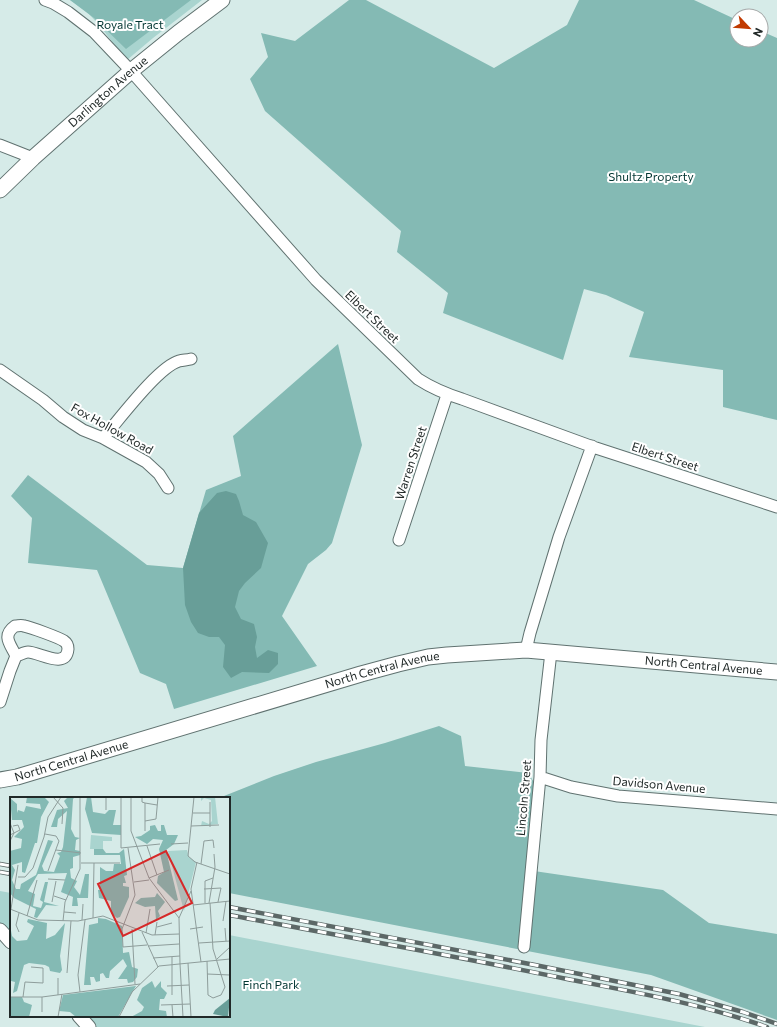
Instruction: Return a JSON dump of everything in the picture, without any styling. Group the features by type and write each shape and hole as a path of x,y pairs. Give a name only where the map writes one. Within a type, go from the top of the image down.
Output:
{"main road":[{"name":"Darlington Avenue","path":"0,190 33,158 130,71 222,0"},
{"name":"North Central Avenue","path":"0,780 24,775 398,664 447,654 526,650 777,672"}],"street":[{"name":"Elbert Street","path":"45,0 68,12 94,32 316,280 418,379 447,395 462,399 592,446 777,508"},
{"path":"0,145 33,158"},
{"path":"103,438 147,387 165,370 178,361 191,359"},
{"name":"Fox Hollow Road","path":"0,370 83,430 103,438 146,462 159,474 168,488"},
{"name":"Warren Street","path":"399,540 447,395"},
{"path":"526,650 559,537 592,446"},
{"path":"0,702 16,656 28,652 55,660 61,659 68,651 68,645 59,638 25,626 15,626 10,629 8,640 16,656"},
{"name":"Lincoln Street","path":"524,947 540,777 541,740 550,652"},
{"name":"Davidson Avenue","path":"540,777 571,787 618,796 777,809"},
{"path":"0,930 10,941"},
{"path":"80,1017 89,1027"}],"green space":[{"name":"Royale Tract","path":"70,0 202,0 127,60 88,13"},
{"name":"Royale Tract","path":"70,0 191,0 126,49 94,18"},
{"name":"Shultz Property","path":"349,0 366,0 494,68 567,25 579,0 694,0 729,16 729,48 769,48 769,34 777,38 777,420 723,407 723,370 629,357 644,312 606,295 584,289 563,360 443,313 448,293 397,252 401,231 265,111 250,79 268,57 261,33 295,41"},
{"path":"338,344 362,445 332,543 326,550 308,564 282,616 317,666 174,709 166,684 140,673 97,570 28,563 32,518 11,496 28,475 147,565 183,568 206,490 241,476 233,436"},
{"path":"439,726 461,736 465,766 528,773 541,793 534,871 663,890 709,923 777,934 777,1020 651,975 230,893 230,797 222,797 274,776 316,762"},
{"path":"0,891 10,893 10,947 0,937"},
{"name":"Finch Park","path":"230,935 705,1027 87,1027 77,1017 230,1017"}],"shaded area":[{"path":"226,491 236,494 243,515 256,522 268,543 261,568 239,591 235,607 241,619 254,624 257,637 255,647 257,658 268,650 278,653 278,664 269,673 242,672 231,678 223,667 225,645 219,637 209,637 198,633 191,622 185,605 183,568 199,513 217,493"}],"railway":[{"path":"0,864 10,866"},
{"path":"0,872 10,874"},
{"path":"230,907 679,994 743,1012 777,1024"},
{"path":"230,915 441,954 643,994 693,1005 767,1027"}]}
